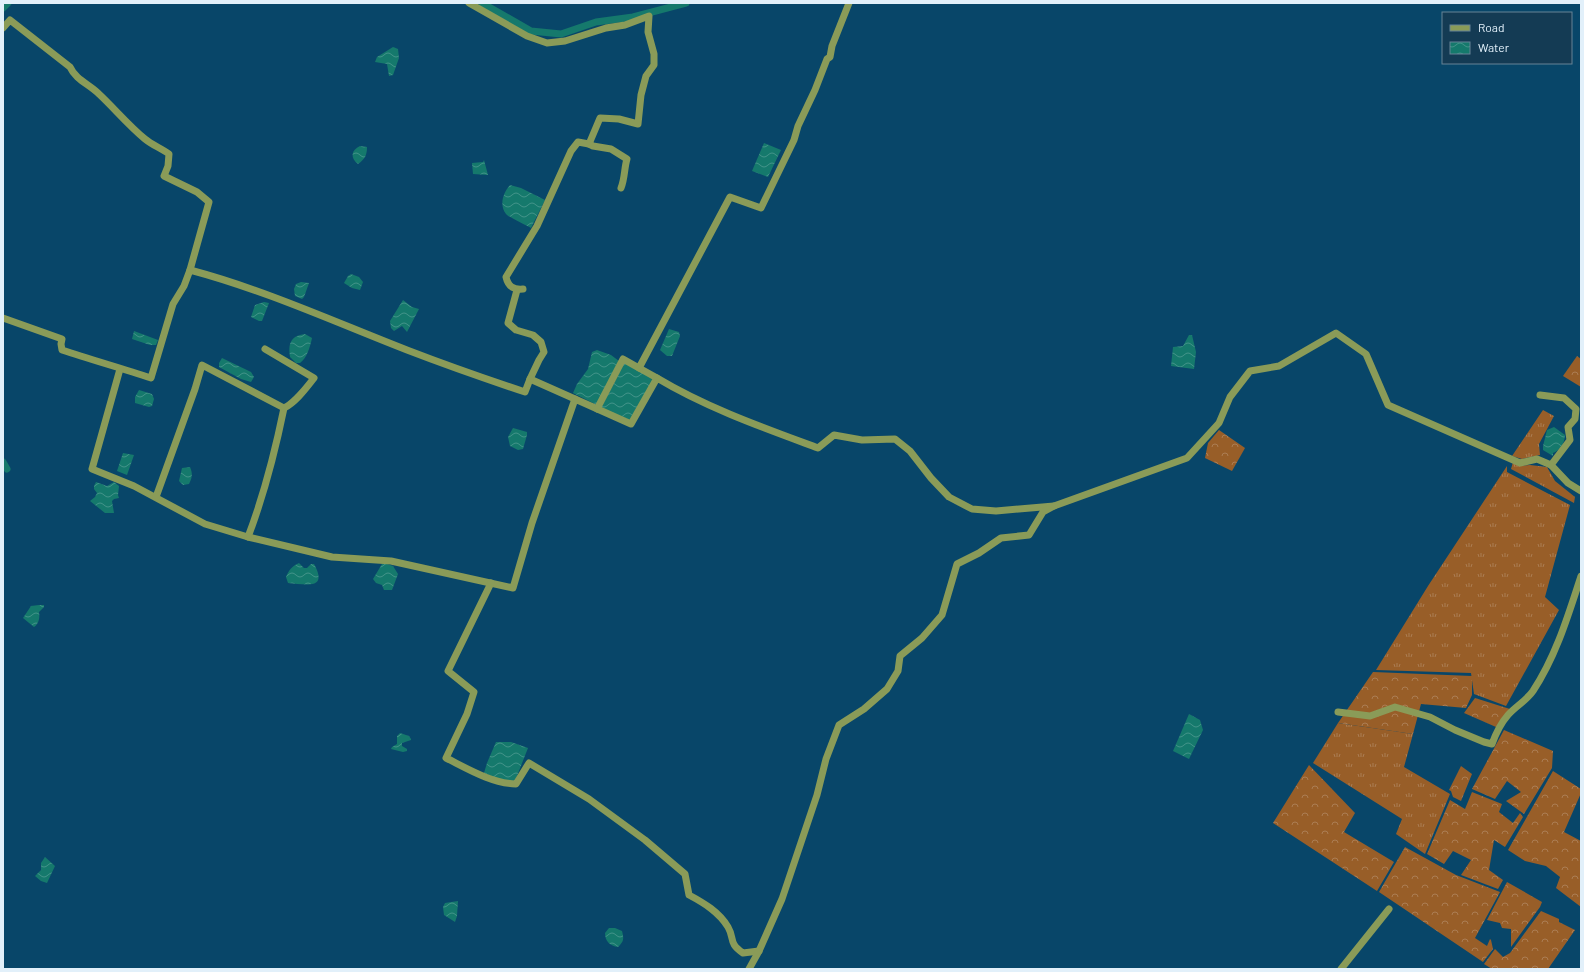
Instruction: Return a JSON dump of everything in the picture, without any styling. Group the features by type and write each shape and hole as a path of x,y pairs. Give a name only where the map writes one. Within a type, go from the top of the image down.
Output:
{"street":[{"path":"468,3 527,36 547,43 565,41 606,28 625,25 649,16 648,32 654,54 654,65 646,76 641,95 638,124 619,119 600,118 589,144"},
{"path":"638,368 730,197 761,208 794,140 798,126 827,60 830,58 832,46 849,3"},
{"path":"3,28 10,20 70,67 74,74 98,92 126,124 147,141 169,154 168,166 164,176 196,192 209,202 190,270 184,286 173,304 151,378 120,369 112,364 62,350 62,339 3,318"},
{"path":"190,270 258,290 406,350 525,392 544,352 541,342 532,336 516,330 508,323 520,289 508,283 506,277 532,236 571,151 578,142 611,149 627,159 623,170 625,179 622,188"},
{"path":"749,969 759,951 782,899 817,795 826,759 839,725 864,709 887,689 898,671 900,656 922,638 942,615 957,564 979,553 1001,538 1029,535 1043,512 1054,506 1187,458 1219,423 1230,397 1250,371 1279,366 1336,333 1366,354 1388,405 1520,463 1538,458 1551,465 1568,483 1581,491"},
{"path":"248,537 275,454 284,408 307,387 314,378 265,349"},
{"path":"597,409 623,359 678,390 732,415 818,448 834,435 862,440 895,439 910,451 931,478 949,497 972,509 996,511 1054,506"},
{"path":"156,497 202,366 284,408"},
{"path":"120,369 92,469 156,497 205,524 248,537 332,557 391,560 514,588 532,523 575,399"},
{"path":"530,379 631,424 657,378"},
{"path":"1540,395 1564,398 1576,409 1575,419 1568,427 1570,440 1551,465"},
{"path":"1338,712 1370,716 1395,707 1430,717 1456,730 1492,744 1496,731 1508,714 1529,696 1545,672 1557,646 1581,576"},
{"path":"490,583 448,671 474,692 468,714 446,758 478,774 504,784 516,784 529,763 589,799 645,840 685,874 689,895 703,902 718,914 729,928 734,948 743,953 759,951"},
{"path":"1341,969 1389,909"}],"green space":[{"path":"1577,356 1581,359 1581,387 1563,376"},
{"path":"1543,410 1554,416 1539,444 1540,455 1522,459 1512,456"},
{"path":"1219,430 1245,448 1232,471 1205,458 1208,443"},
{"path":"1513,462 1519,466 1530,465 1547,467 1555,481 1575,497 1574,503 1511,469"},
{"path":"1507,466 1507,472 1570,505 1545,597 1559,610 1506,706 1474,694 1471,673 1376,670 1428,586"},
{"path":"1373,672 1472,676 1472,695 1466,708 1421,704 1413,734 1338,723"},
{"path":"1475,698 1510,709 1496,727 1464,713"},
{"path":"1338,723 1413,734 1404,767 1450,794 1425,854 1396,834 1402,819 1313,763"},
{"path":"1504,730 1553,751 1552,768 1524,814 1506,801 1521,792 1507,781 1495,799 1472,789"},
{"path":"1309,765 1355,813 1344,832 1394,862 1377,891 1273,823"},
{"path":"1461,766 1472,774 1461,801 1453,797 1451,791 1449,790"},
{"path":"1553,771 1581,789 1581,793 1564,832 1581,841 1581,907 1556,888 1560,877 1546,866 1525,861 1508,850"},
{"path":"1472,792 1502,804 1499,812 1513,823 1520,813 1523,817 1505,847 1494,840 1489,870 1503,880 1498,889 1461,875 1471,860 1453,851 1444,864 1427,854 1450,800 1465,809"},
{"path":"1405,847 1456,875 1500,892 1475,938 1487,946 1490,939 1491,940 1493,949 1483,962 1379,892"},
{"path":"1507,882 1542,902 1511,947 1511,929 1502,928 1500,923 1487,920"},
{"path":"1541,911 1559,919 1559,922 1575,930 1548,969 1492,969 1484,964 1495,949 1503,957 1510,953"}],"water":[{"path":"393,47 398,49 399,58 393,75 389,76 387,64 375,62 377,57"},
{"path":"764,143 781,150 768,177 752,171"},
{"path":"360,146 367,147 367,150 365,157 358,164 355,162 353,152"},
{"path":"484,160 488,175 473,174 472,163 483,162"},
{"path":"510,185 521,188 545,200 531,228 508,216 504,210 502,203 505,192"},
{"path":"351,274 359,277 363,282 360,290 352,288 344,283"},
{"path":"301,282 309,283 302,299 295,296 294,289 296,284"},
{"path":"403,300 412,307 419,309 407,332 402,326 394,331 391,328 390,321"},
{"path":"264,302 269,303 262,321 251,317 255,305"},
{"path":"669,329 679,332 680,336 672,356 667,356 660,350"},
{"path":"134,331 158,340 156,345 150,345 132,339"},
{"path":"305,334 312,338 309,349 302,361 300,363 296,363 290,357 289,348 291,341 300,335"},
{"path":"1189,335 1192,335 1196,352 1194,369 1171,366 1173,347 1183,346"},
{"path":"597,350 611,355 619,361 597,405 573,393 577,384 588,369 592,352"},
{"path":"222,358 251,372 254,377 251,382 241,379 219,367 219,363"},
{"path":"625,362 654,378 630,420 601,408"},
{"path":"139,390 152,394 154,399 152,406 149,407 135,403 135,397"},
{"path":"1554,427 1565,435 1565,438 1563,444 1553,453 1553,456 1543,450 1543,446 1547,430"},
{"path":"513,428 527,432 523,449 518,450 510,446 508,437"},
{"path":"123,453 134,455 127,475 117,471"},
{"path":"190,467 192,474 191,480 189,484 183,485 179,481 182,468"},
{"path":"96,482 107,486 114,482 119,486 119,498 112,501 114,513 105,513 90,501 97,493 94,489"},
{"path":"299,563 304,568 314,564 319,578 317,582 307,585 288,583 286,577 288,572"},
{"path":"384,563 393,566 398,574 392,590 384,590 382,585 376,583 373,579"},
{"path":"44,605 44,607 39,612 39,620 34,627 23,618 31,606"},
{"path":"1189,714 1200,720 1203,730 1189,759 1173,751"},
{"path":"400,733 409,736 411,739 402,743 402,746 407,749 407,751 403,752 391,749 397,744 397,736"},
{"path":"496,742 511,742 528,748 515,781 506,782 484,773"},
{"path":"45,857 55,866 47,883 41,881 35,876 41,870 41,863"},
{"path":"458,901 455,922 444,915 443,907 445,903"},
{"path":"609,928 615,928 622,931 623,940 618,947 607,941 605,933"}],"waterway":[{"path":"3,8 8,3"},
{"path":"482,3 531,31 561,34 596,22 633,17 686,3"},
{"path":"3,462 7,469"}]}
